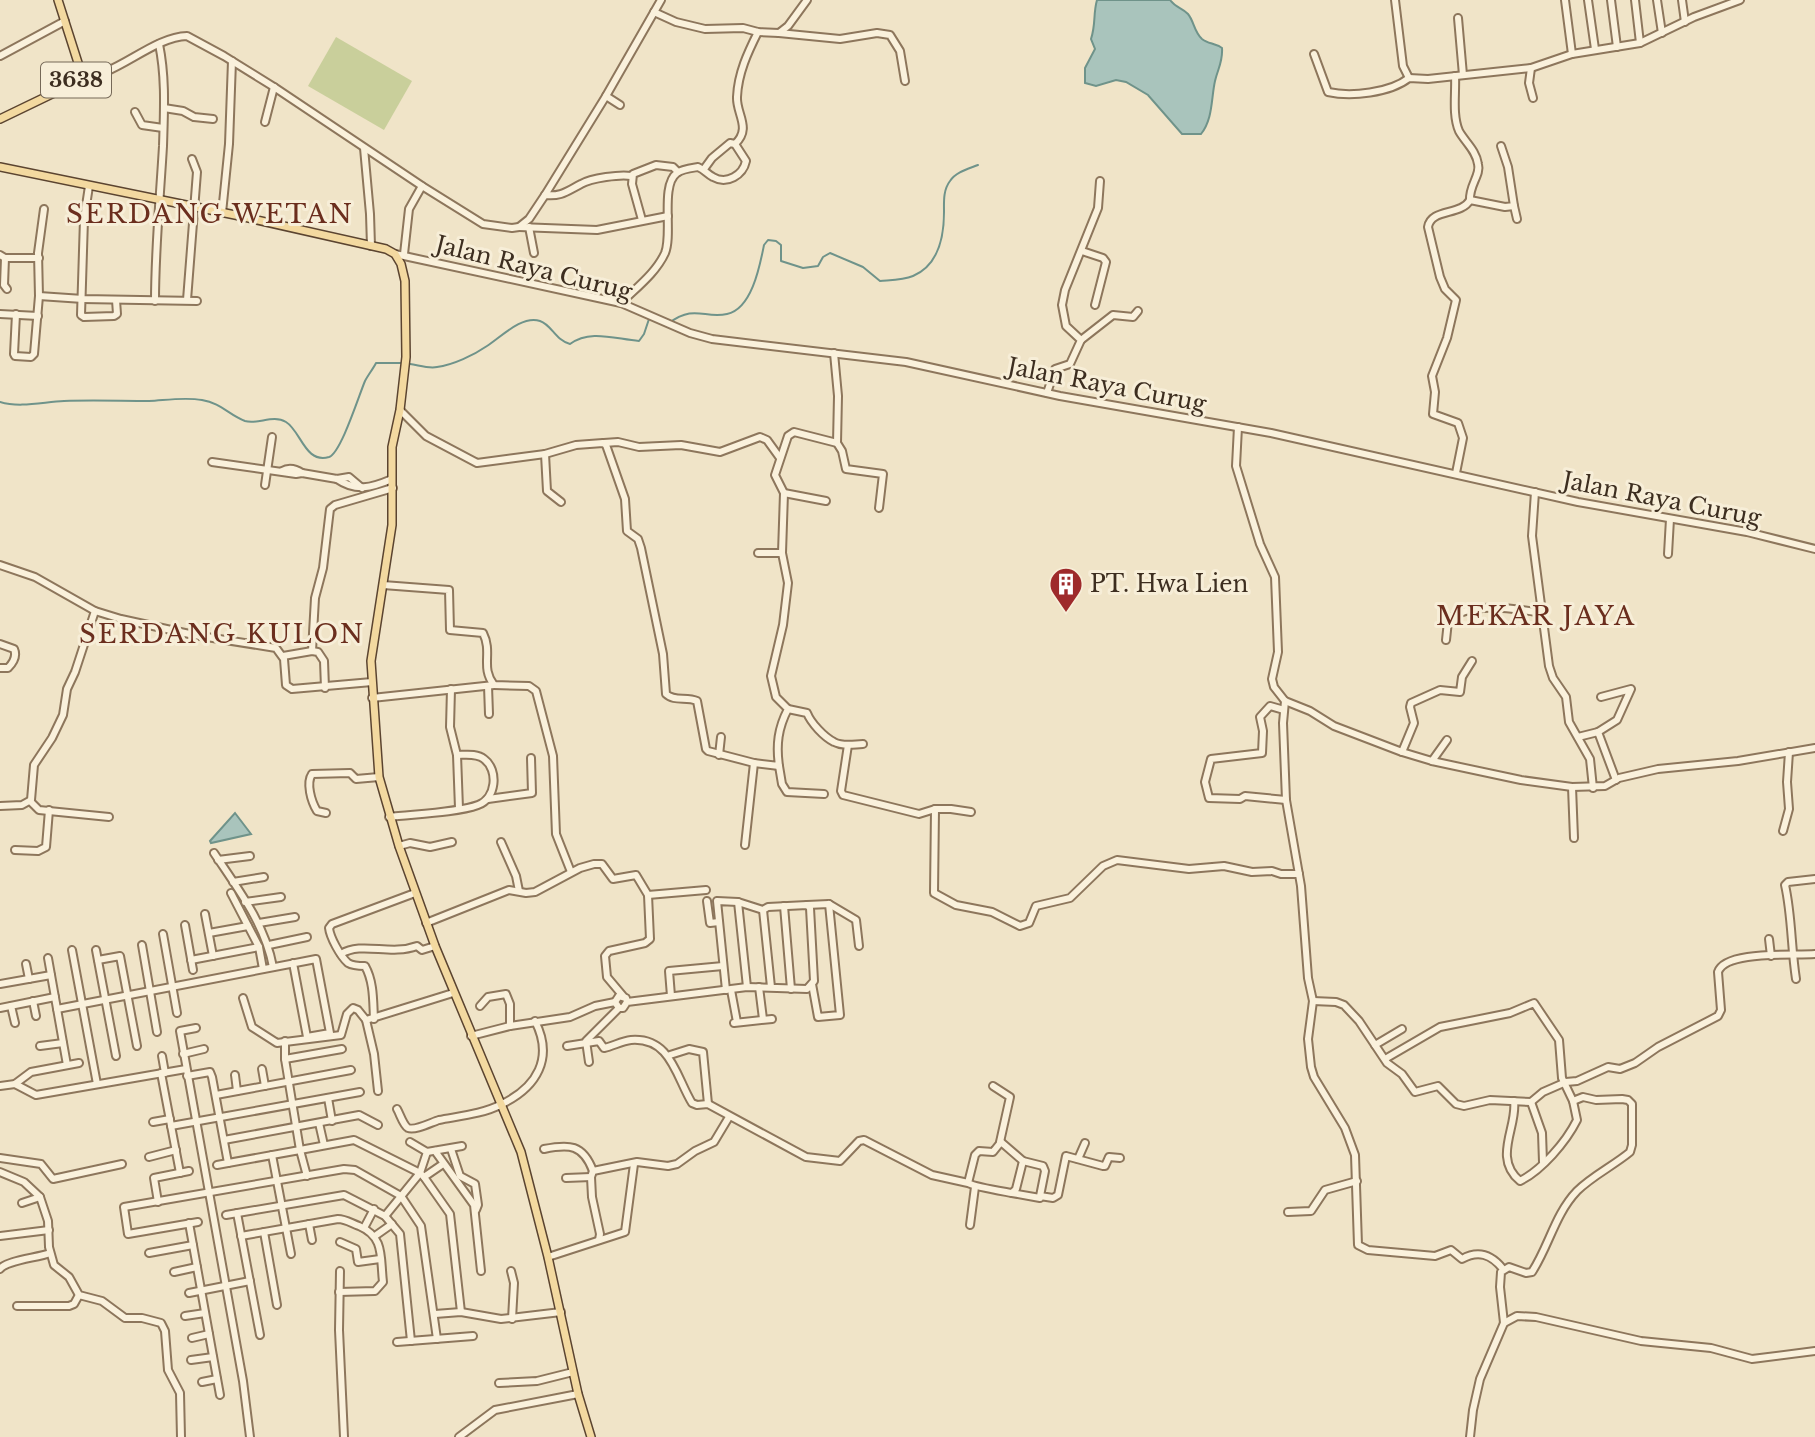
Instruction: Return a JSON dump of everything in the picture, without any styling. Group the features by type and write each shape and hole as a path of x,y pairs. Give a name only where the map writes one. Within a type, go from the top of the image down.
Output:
{"main road":[{"name":"3638","path":"0,119 56,92 79,77 80,69 58,0"},
{"path":"0,167 222,213 399,254 405,281 405,373 392,447 392,525 370,661 379,777 398,846 426,923 521,1152 561,1312 578,1394 592,1437"}],"street":[{"path":"519,227 529,219 545,195 661,0"},
{"path":"779,33 788,26 807,0"},
{"path":"1395,0 1403,66 1409,78"},
{"path":"1565,0 1572,54"},
{"path":"1588,0 1595,50"},
{"path":"1611,0 1616,47"},
{"path":"1635,0 1640,43"},
{"path":"1657,0 1662,33"},
{"path":"1682,0 1685,22"},
{"path":"1314,54 1328,92 1367,92 1400,85 1409,78 1428,79 1531,68 1572,54 1640,43 1740,0"},
{"path":"654,12 699,28 743,28 758,32 840,39 886,34 893,37 898,45 905,81"},
{"path":"1458,18 1463,75"},
{"path":"0,57 65,21"},
{"path":"704,169 720,150 740,139 744,128 737,101 741,71 758,32"},
{"path":"79,77 97,75 159,44 187,36 232,61 483,224 503,228 597,230 668,216"},
{"path":"155,301 155,249 164,108 163,62 159,44"},
{"path":"222,213 229,144 232,61"},
{"path":"1531,68 1529,83 1533,98"},
{"path":"1455,76 1457,125 1479,165 1470,188 1470,200 1463,208 1433,218 1428,227 1440,277 1445,289 1456,300 1447,338 1432,380 1435,389 1434,416 1458,422 1462,432 1456,473"},
{"path":"265,122 274,88"},
{"path":"606,96 620,105"},
{"path":"164,108 183,111 194,117 214,119"},
{"path":"135,112 142,125 163,128"},
{"path":"621,303 651,274 662,258 667,244 670,184 678,172 698,167 718,180 736,176 746,161 735,144"},
{"path":"1501,146 1508,167 1517,219"},
{"path":"364,148 370,246"},
{"path":"187,300 197,172 192,159"},
{"path":"545,195 560,196 584,182 622,175 631,176 656,165 673,167 678,172"},
{"path":"631,176 642,220"},
{"path":"1081,340 1066,326 1062,312 1065,290 1098,208 1100,181"},
{"path":"89,186 84,219 81,315 114,316 117,314 116,300"},
{"path":"399,254 409,209 422,186"},
{"path":"1470,200 1505,207 1514,206"},
{"path":"16,314 14,354 28,358 34,354 39,296 38,258 44,209"},
{"path":"529,227 534,253"},
{"path":"1082,251 1098,256 1106,262 1095,305"},
{"name":"Jalan Raya Curug","path":"399,254 621,303 700,336 906,362 1047,393 1238,427 1578,502 1747,532 1815,549"},
{"path":"6,289 2,256 38,258"},
{"path":"39,296 197,301"},
{"path":"1047,393 1055,369 1070,364 1081,340 1114,314 1133,317 1138,311"},
{"path":"0,314 38,316"},
{"path":"834,353 838,396 837,443 842,451 846,469 883,474 879,508"},
{"path":"400,410 426,436 472,462 485,463 545,454 576,445 618,442 639,447 681,445 720,452 760,437 767,440 780,458"},
{"path":"1238,427 1235,459 1237,472 1275,577 1278,652 1272,679 1274,687 1285,702 1310,711 1334,726 1432,761 1521,780 1572,787 1593,788 1658,769 1738,761 1815,748"},
{"path":"837,443 794,432 789,436 780,458 775,478 784,493 782,553 788,589 771,676 776,697 788,709 807,713 811,723 834,742 863,744"},
{"path":"265,485 272,437"},
{"path":"603,443 607,447 625,499 627,531 638,539 641,548 663,654 666,694 671,698 691,698 697,701 706,749 754,764 779,766"},
{"path":"545,454 547,491 561,502"},
{"path":"212,462 282,471 296,470 337,479 349,477 362,488 369,489 393,484"},
{"path":"312,651 315,598 323,568 330,509 393,484"},
{"path":"1535,492 1532,536 1551,673 1565,694 1567,715 1590,760 1593,788"},
{"path":"784,493 826,501"},
{"path":"1668,554 1670,519"},
{"path":"758,554 782,553"},
{"path":"0,565 49,583 95,611 194,635 279,649 283,656 284,681 288,687 325,688 372,682"},
{"path":"383,585 449,590 450,630 483,633 488,645 487,671 491,686 489,715"},
{"path":"1446,640 1448,621 1460,612 1497,607 1542,613"},
{"path":"30,802 34,765 63,715 67,689 95,611"},
{"path":"0,644 14,649 15,653 8,668 0,668"},
{"path":"283,656 318,652 324,661 325,688"},
{"path":"1402,752 1414,723 1411,703 1440,690 1460,692 1462,677 1472,661"},
{"path":"372,698 451,689 529,686 537,694 552,756 555,834 571,872"},
{"path":"451,689 450,727 457,755 459,808"},
{"path":"1578,737 1598,732 1617,720 1631,689 1601,697"},
{"path":"1285,702 1286,800 1299,874 1308,978 1313,1001 1307,1039 1312,1073 1345,1128 1355,1155 1357,1241 1364,1249 1435,1256 1451,1250 1462,1259 1475,1252 1496,1261 1503,1269"},
{"path":"1284,710 1270,706 1259,717 1263,731 1262,753 1211,760 1206,772 1205,788 1207,796 1212,799 1240,799 1245,796 1286,800"},
{"path":"788,709 779,731 777,751 782,784 787,792 824,794"},
{"path":"1598,732 1616,780"},
{"path":"719,755 721,737"},
{"path":"1432,761 1447,740"},
{"path":"848,745 841,792 843,794 919,814 934,809 971,812"},
{"path":"1783,831 1789,809 1789,752"},
{"path":"457,755 479,756 486,761 493,790 488,799"},
{"path":"389,817 478,805 488,799 532,793 531,758"},
{"path":"745,845 754,764"},
{"path":"326,813 317,811 314,806 309,778 312,774 350,773 354,779 379,777"},
{"path":"1572,787 1574,838"},
{"path":"0,806 30,802"},
{"path":"30,802 36,808 109,817"},
{"path":"934,809 934,893 956,905 992,912 1020,926 1029,923 1036,906 1070,898 1103,866 1117,860 1189,869 1224,866 1252,872 1299,874"},
{"path":"15,850 38,851 46,847 49,810"},
{"path":"398,846 410,843 430,847 452,842"},
{"path":"501,842 516,876 519,891"},
{"path":"214,853 259,923 269,945 273,967"},
{"path":"218,860 250,856"},
{"path":"426,923 505,891 535,892 590,864 601,864 612,879 637,876 648,895 649,941 609,951 605,956 607,977 625,999"},
{"path":"233,882 264,877"},
{"path":"1796,979 1792,955 1791,908 1785,885 1788,882 1815,880"},
{"path":"648,895 706,890"},
{"path":"231,893 259,947 263,969"},
{"path":"374,1019 371,982 365,966 349,963 341,954 330,934 330,926 415,893"},
{"path":"246,902 281,897"},
{"path":"707,901 710,923 719,922"},
{"path":"717,901 723,966 735,1022 772,1018"},
{"path":"696,902 738,902 763,910 829,904 856,920 859,946"},
{"path":"738,902 747,987"},
{"path":"807,905 810,908 813,984 818,1017 840,1015 829,904"},
{"path":"784,906 791,989"},
{"path":"763,910 771,987"},
{"path":"205,914 213,956"},
{"path":"259,923 295,917"},
{"path":"184,925 192,970"},
{"path":"209,933 248,926"},
{"path":"163,934 177,1013"},
{"path":"269,945 307,937"},
{"path":"1769,939 1771,956"},
{"path":"142,945 157,1032"},
{"path":"341,954 354,948 398,951 418,946 424,950 435,946"},
{"path":"191,960 259,947"},
{"path":"72,950 97,1084"},
{"path":"96,950 116,1056"},
{"path":"1313,1001 1344,1005 1385,1059 1402,1074 1416,1092 1438,1086 1456,1104 1464,1106 1490,1100 1531,1102 1543,1092 1564,1083 1577,1081 1608,1067 1620,1069 1635,1063 1658,1047 1718,1016 1721,1010 1717,980 1719,967 1738,958 1815,954"},
{"path":"98,960 120,956 137,1045"},
{"path":"48,958 67,1065"},
{"path":"57,1009 293,963 316,959 330,1033 307,1037 293,963"},
{"path":"26,964 29,979"},
{"path":"671,996 670,971 723,966"},
{"path":"0,984 51,975"},
{"path":"589,1062 586,1041 617,1005 619,996 625,999 671,996 747,987 803,990 813,984"},
{"path":"759,987 763,1019"},
{"path":"366,1020 453,993"},
{"path":"480,1006 488,997 506,994 510,1004 510,1026"},
{"path":"0,1008 55,997"},
{"path":"243,998 252,1027 277,1043 341,1035 347,1014 353,1008 358,1010 366,1020 374,1054 378,1091"},
{"path":"33,1001 36,1016"},
{"path":"1385,1059 1440,1027 1511,1012 1534,1003 1559,1038 1564,1083 1578,1118 1562,1145 1521,1181 1512,1171 1508,1159 1507,1142 1515,1112 1514,1101"},
{"path":"471,1036 536,1021 570,1017 595,1006 617,1005"},
{"path":"10,1006 15,1023"},
{"path":"397,1110 412,1129 501,1105 530,1084 539,1071 544,1043 536,1021"},
{"path":"196,1028 180,1031 183,1054 243,1381 250,1437"},
{"path":"1375,1045 1402,1029"},
{"path":"567,1046 598,1041 604,1048 634,1040 660,1047 670,1055 692,1103 708,1104 810,1158 840,1161 859,1141 864,1140 932,1175 1040,1198 1058,1196 1066,1156 1105,1166 1109,1157 1120,1157"},
{"path":"285,1041 285,1059 307,1176"},
{"path":"40,1046 64,1043"},
{"path":"183,1054 204,1049"},
{"path":"285,1059 342,1049"},
{"path":"670,1055 689,1049 703,1052 708,1104"},
{"path":"162,1056 180,1173"},
{"path":"0,1086 15,1084 28,1074 79,1063"},
{"path":"262,1069 265,1086"},
{"path":"216,1095 352,1070"},
{"path":"15,1084 36,1095 163,1073 210,1072 228,1163"},
{"path":"28,1074 31,1092"},
{"path":"235,1075 237,1091"},
{"path":"970,1225 976,1153 993,1152 1000,1142 1010,1097 993,1086"},
{"path":"153,1122 196,1122 360,1092"},
{"path":"1503,1269 1532,1272 1554,1224 1576,1192 1631,1150 1633,1110 1630,1101 1596,1100 1588,1097 1573,1101"},
{"path":"328,1098 332,1121"},
{"path":"1531,1102 1542,1133 1544,1162"},
{"path":"224,1140 359,1115 378,1125"},
{"path":"566,1178 647,1162 668,1166 677,1164 714,1142 729,1117"},
{"path":"319,1123 324,1145"},
{"path":"218,1165 358,1141 422,1175 450,1214 461,1312"},
{"path":"410,1142 431,1152 474,1205 481,1271"},
{"path":"1000,1142 1023,1161 1040,1164 1044,1169 1040,1198"},
{"path":"1077,1159 1085,1143"},
{"path":"431,1152 462,1146"},
{"path":"544,1149 564,1146 575,1148 588,1158 599,1240"},
{"path":"451,1149 460,1176 475,1184 478,1205 475,1211"},
{"path":"149,1157 176,1150"},
{"path":"422,1175 431,1152"},
{"path":"272,1155 291,1254"},
{"path":"0,1158 41,1164 51,1178 56,1179 122,1164"},
{"path":"1012,1193 1016,1189 1023,1161"},
{"path":"385,1216 422,1175 443,1164"},
{"path":"548,1257 621,1234 627,1229 634,1164"},
{"path":"198,1222 128,1234 124,1208 352,1169 401,1196 421,1226 437,1339"},
{"path":"158,1202 153,1178 189,1171"},
{"path":"0,1172 24,1182 40,1197 49,1230 50,1253 54,1265 69,1277 79,1295 102,1301 125,1318 142,1318 161,1323 165,1331 169,1370 180,1393 181,1437"},
{"path":"1289,1212 1311,1211 1325,1190 1357,1181"},
{"path":"226,1215 344,1195 385,1216 400,1234 411,1341"},
{"path":"22,1203 40,1197"},
{"path":"365,1228 374,1209"},
{"path":"237,1213 260,1335"},
{"path":"241,1236 341,1219 365,1228 375,1236 379,1246 383,1282 377,1291 339,1292"},
{"path":"189,1223 220,1395"},
{"path":"309,1224 312,1240"},
{"path":"375,1236 392,1224"},
{"path":"0,1236 49,1230"},
{"path":"264,1232 277,1305"},
{"path":"340,1242 356,1249 358,1262 380,1259"},
{"path":"149,1253 193,1245"},
{"path":"0,1267 50,1253"},
{"path":"174,1272 197,1267"},
{"path":"1470,1437 1480,1379 1504,1323 1500,1287 1503,1269"},
{"path":"340,1271 344,1437"},
{"path":"511,1271 514,1283 512,1319"},
{"path":"189,1293 250,1281"},
{"path":"17,1306 69,1306 74,1304 79,1295"},
{"path":"185,1316 205,1312"},
{"path":"435,1314 461,1312 495,1319 512,1319 561,1312"},
{"path":"1504,1323 1517,1316 1536,1317 1641,1341 1712,1348 1752,1359 1815,1351"},
{"path":"192,1338 209,1334"},
{"path":"397,1342 473,1336"},
{"path":"191,1360 213,1357"},
{"path":"499,1383 537,1381 573,1372"},
{"path":"202,1382 217,1379"},
{"path":"459,1437 495,1410 578,1394"}],"green space":[{"path":"336,37 412,81 384,130 308,86"}],"water":[{"path":"1097,0 1170,0 1188,14 1202,39 1222,48 1210,115 1201,134 1182,134 1148,95 1126,82 1116,80 1096,86 1085,83 1085,68 1095,49 1091,39"},
{"path":"235,813 251,834 211,843 210,841"}],"waterway":[{"path":"669,323 686,314 719,315 736,310 749,295 764,245 768,240 781,245 781,261 803,268 818,266 823,257 830,253 863,267 880,281 913,276 929,265 938,249 943,231 944,196 948,185 959,173 978,165"},
{"path":"410,364 434,367 456,362 526,321 544,323 570,344 578,339 594,336 639,341 649,319"},
{"path":"0,402 24,405 75,401 202,400 245,421 276,419 286,422 309,451 321,458 329,457 339,445 365,381 376,363 404,363"}],"place":[{"name":"PT. Hwa Lien","path":"1066,614"}],"district":[{"name":"SERDANG WETAN","path":"210,214"},
{"name":"MEKAR JAYA","path":"1536,616"},
{"name":"SERDANG KULON","path":"222,634"}]}
